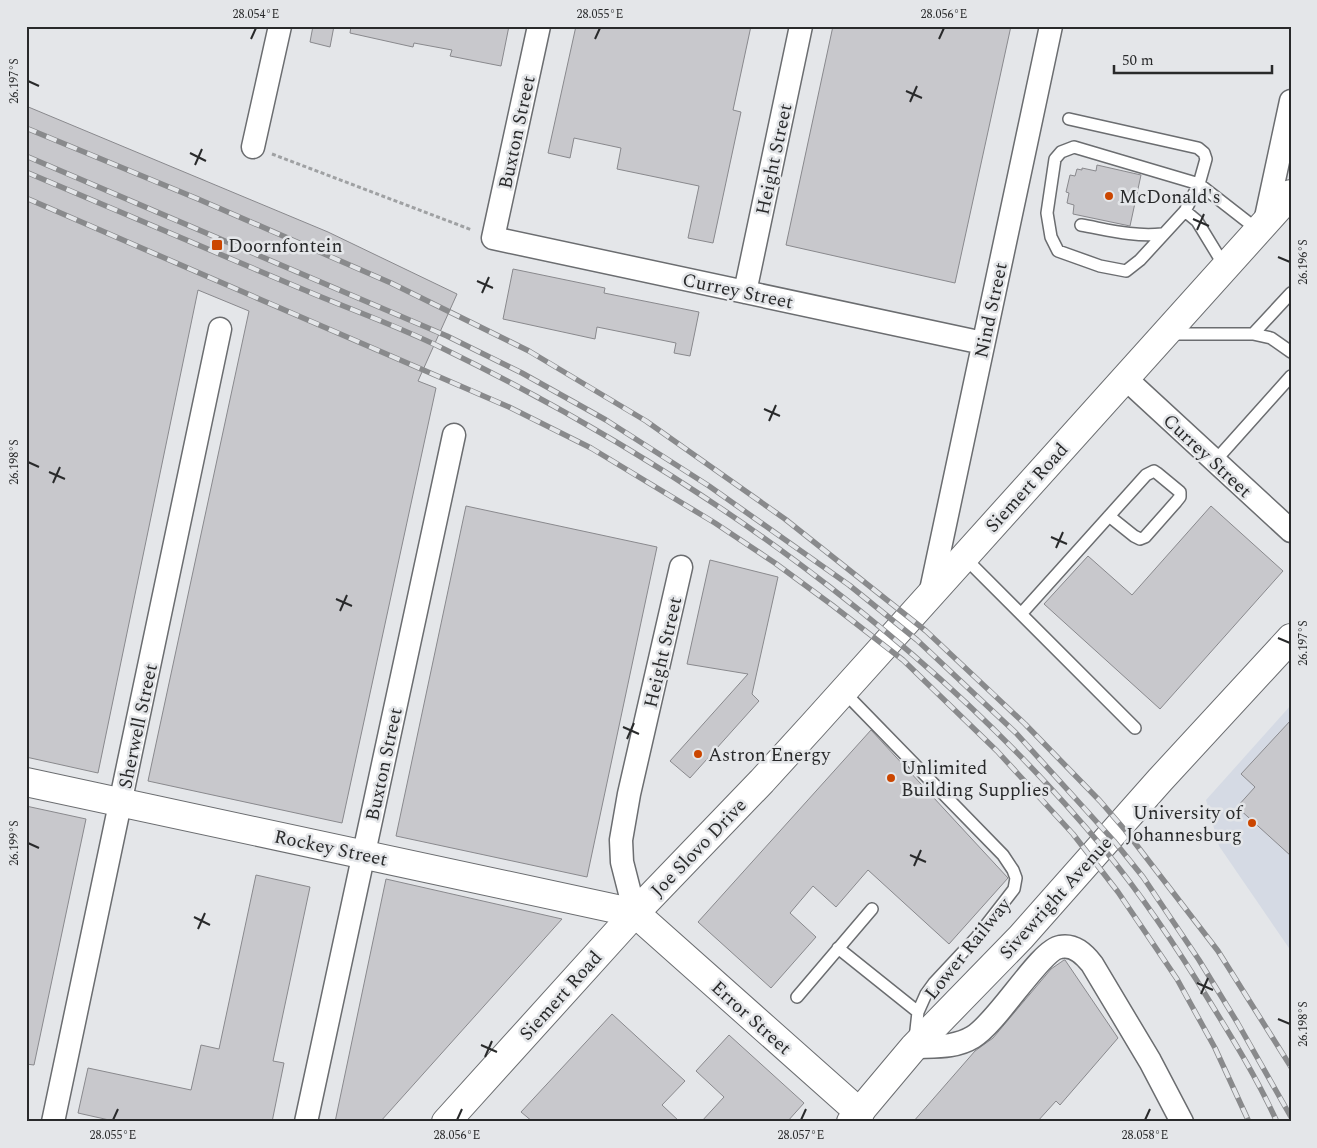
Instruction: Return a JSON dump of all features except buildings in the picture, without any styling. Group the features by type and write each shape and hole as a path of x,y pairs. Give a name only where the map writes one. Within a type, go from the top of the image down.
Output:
{"main road":[{"name":"Siemert Road","path":"762,781 1291,194"},
{"name":"Sivewright Avenue","path":"859,1120 914,1047 1021,937 1160,780 1291,638"},
{"name":"Joe Slovo Drive","path":"635,913 762,781"},
{"name":"Rockey Street","path":"26,782 635,913"},
{"name":"Siemert Road","path":"446,1122 635,913"},
{"name":"Error Street","path":"635,913 859,1120"}],"street":[{"path":"253,147 280,26"},
{"name":"Buxton Street","path":"493,238 540,26"},
{"name":"Height Street","path":"745,292 802,26"},
{"name":"Nind Street","path":"930,595 1051,26"},
{"path":"1262,226 1291,101"},
{"name":"Currey Street","path":"493,238 983,343"},
{"name":"Sherwell Street","path":"53,1122 220,329"},
{"name":"Currey Street","path":"1125,378 1291,531"},
{"name":"Buxton Street","path":"306,1122 454,435"},
{"name":"Height Street","path":"635,913 622,862 621,840 629,794 681,567"},
{"path":"914,1047 959,1044 976,1036 1003,1008 1044,958 1058,947 1067,946 1075,948 1083,953 1092,964 1150,1061 1182,1122"}],"lane":[{"path":"1069,119 1198,148 1204,153 1206,159 1200,184 1185,211 1140,260 1126,271 1100,266 1058,251 1051,238 1047,213 1055,159 1061,152 1074,147 1200,184 1262,226"},
{"path":"1185,211 1197,221 1225,267"},
{"path":"1081,225 1137,235 1162,234"},
{"path":"1254,334 1291,293"},
{"path":"1164,334 1254,334 1271,338 1291,352"},
{"path":"1215,461 1291,376"},
{"path":"1021,614 1109,516 1150,472 1157,473 1180,492 1176,502 1145,537 1134,536 1109,516"},
{"path":"964,557 1134,728"},
{"name":"Lower Railway","path":"844,692 1003,855 1016,878 1014,889 976,938 934,983 922,1001 918,1012 914,1047"},
{"path":"797,997 872,909"},
{"path":"838,948 918,1012"}],"path":[{"path":"253,147 493,238"}],"shaded area":[{"name":"University of Johannesburg","path":"1291,705 1291,951 1219,846 1206,800"}],"railway":[{"path":"26,128 198,199 391,283 529,351 646,421 785,519 926,631 1025,724 1100,801 1125,830 1218,951 1291,1067"},
{"path":"26,156 447,336 522,373 606,420 709,486 849,585 917,640 1016,733 1114,841 1143,877 1199,960 1291,1117"},
{"path":"26,172 444,349 536,396 626,448 715,504 800,564 883,629 961,698 1035,772 1104,849 1160,924 1185,962 1245,1061 1277,1122"},
{"path":"26,198 509,407 591,448 715,523 775,563 832,605 903,660 997,751 1073,834 1118,892 1177,979 1215,1048 1249,1122"}],"place":[{"name":"McDonald's","path":"1109,196"},
{"name":"Doornfontein","path":"217,245"},
{"name":"Astron Energy","path":"698,754"},
{"name":"Unlimited Building Supplies","path":"891,778"},
{"name":"University of Johannesburg","path":"1252,823"}]}
